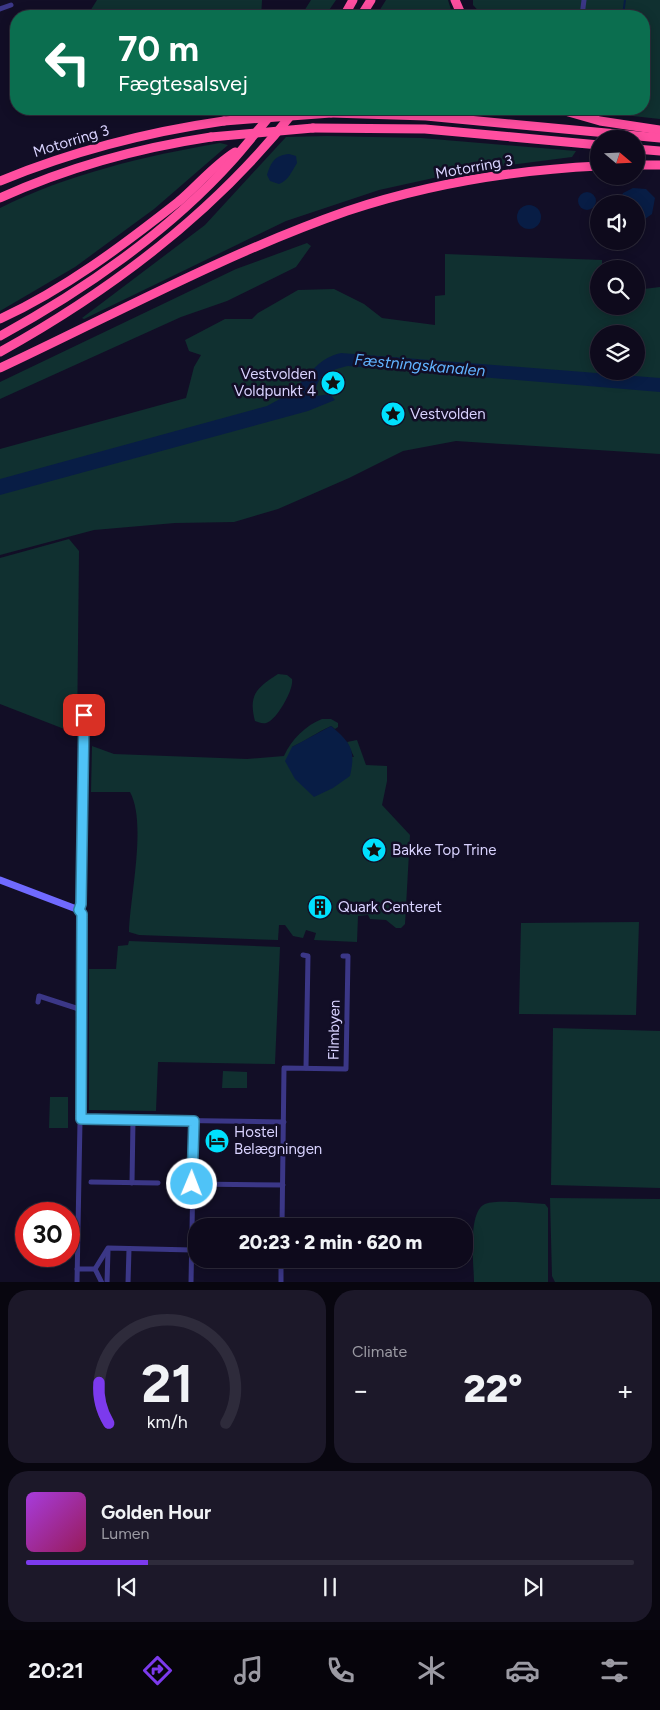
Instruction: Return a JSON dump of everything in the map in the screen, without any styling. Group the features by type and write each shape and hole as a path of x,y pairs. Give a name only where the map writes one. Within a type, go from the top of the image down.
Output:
{"highway":[{"path":"0,336 78,290 154,234 213,180 271,115"},
{"path":"0,352 88,299 161,244 233,179 291,115"},
{"name":"Motorring 3","path":"0,181 28,169 109,143 158,132 224,121 316,115"},
{"name":"Motorring 3","path":"366,115 435,117 660,138"},
{"path":"579,115 600,121 660,130"},
{"path":"0,198 72,168 124,154 211,137 313,128 425,129 590,144"},
{"path":"0,319 49,294 124,244 184,196 226,158 244,146"},
{"path":"645,150 660,151"},
{"path":"645,165 660,165"},
{"name":"Motorring 3","path":"0,368 248,250 348,211 408,194 468,181 590,167"}],"street":[{"path":"0,9 11,5"},
{"path":"79,910 81,904 84,828 84,715"},
{"path":"0,880 79,910 82,914 81,1119 77,1282"},
{"name":"Filmbyen","path":"303,955 308,956 306,1068"},
{"name":"Filmbyen","path":"282,1218 284,1068 346,1069 348,956 343,956"},
{"path":"38,1002 39,996 82,1010"},
{"path":"81,1119 284,1122"},
{"path":"132,1182 133,1120"},
{"path":"192,1218 194,1121"},
{"path":"91,1182 158,1183"},
{"path":"192,1184 282,1185"},
{"path":"95,1269 108,1248"},
{"path":"108,1248 188,1250"},
{"path":"107,1282 108,1248"},
{"path":"128,1282 129,1249"},
{"path":"191,1268 191,1282"},
{"path":"281,1268 281,1282"},
{"path":"77,1269 95,1269"},
{"path":"95,1269 102,1282"}],"green space":[{"path":"97,0 262,0 261,10 91,10"},
{"path":"311,0 336,0 329,10 305,10"},
{"path":"386,0 448,0 451,10 380,10"},
{"path":"473,0 660,0 660,119 623,115 650,115 650,10 478,10 473,5"},
{"path":"286,137 421,138 576,151 572,157 470,170 379,190 286,221 84,319 82,318 205,225"},
{"path":"220,143 228,145 154,209 75,267 0,311 0,208 53,185 107,168 135,160"},
{"path":"307,243 311,246 296,267 227,301 181,317 0,399 0,382 236,269"},
{"name":"Vestvolden","path":"445,254 602,260 590,260 590,315 645,315 645,289 660,287 660,454 456,441 403,451 349,478 278,509 234,522 175,523 94,530 0,555 0,449 186,398 194,367 201,355 189,351 185,340 225,319 252,319 258,313 298,290 334,289 364,304 382,318 435,325 435,296 445,295"},
{"path":"69,539 79,551 77,734 0,704 0,558"},
{"path":"278,674 287,675 292,679 291,689 285,702 270,721 261,723 255,721 253,704 256,693 265,683"},
{"path":"322,719 331,719 338,723 338,727 335,729 331,726 292,747 354,757 347,742 357,740 366,765 387,766 387,781 382,805 410,835 405,924 401,928 396,928 386,920 370,919 368,915 358,916 357,942 314,940 316,933 306,930 303,938 293,936 285,925 279,925 278,940 139,935 129,932 137,840 135,805 130,792 91,792 92,746 114,754 247,759 284,756 300,734 310,725"},
{"path":"639,922 636,1015 519,1014 521,923"},
{"path":"129,941 280,947 275,1064 158,1062 156,1111 89,1110 89,969 116,969 118,946 128,945"},
{"path":"553,1028 660,1031 660,1188 551,1185"},
{"path":"223,1071 247,1072 247,1088 222,1088"},
{"path":"50,1097 68,1097 68,1128 49,1128"},
{"path":"550,1198 660,1199 660,1282 555,1282 552,1276"},
{"path":"500,1202 545,1204 548,1208 548,1282 474,1282 473,1240 476,1217 479,1209 485,1204"}],"water":[{"path":"289,154 296,156 297,163 290,175 279,184 270,181 267,175 272,163 280,156"},
{"path":"633,188 646,189 655,198 652,214 645,219 645,195 622,195"},
{"path":"584,193 593,195 590,195 590,209 587,210 581,207 578,201"},
{"path":"529,205 538,208 541,217 538,226 529,229 520,226 517,217 520,208"},
{"name":"Fæstningskanalen","path":"341,353 590,373 590,380 645,380 645,377 660,378 660,392 348,366 330,372 318,383 316,389 317,396 330,394 335,400 308,411 0,495 0,479 267,406 290,392 316,366 333,355"},
{"path":"331,726 347,742 352,753 350,776 333,788 314,797 295,779 285,761 292,747"}],"waterway":[{"path":"624,10 625,0"}],"place":[{"name":"Vestvolden Voldpunkt 4","path":"333,383"},
{"name":"Vestvolden","path":"393,414"},
{"name":"Bakke Top Trine","path":"374,850"},
{"name":"Quark Centeret","path":"320,907"},
{"name":"Hostel Belægningen","path":"217,1141"}],"route":[{"path":"84,715 84,828 81,904 79,910 82,914 83,959 81,1119 194,1121 192,1184"}]}
